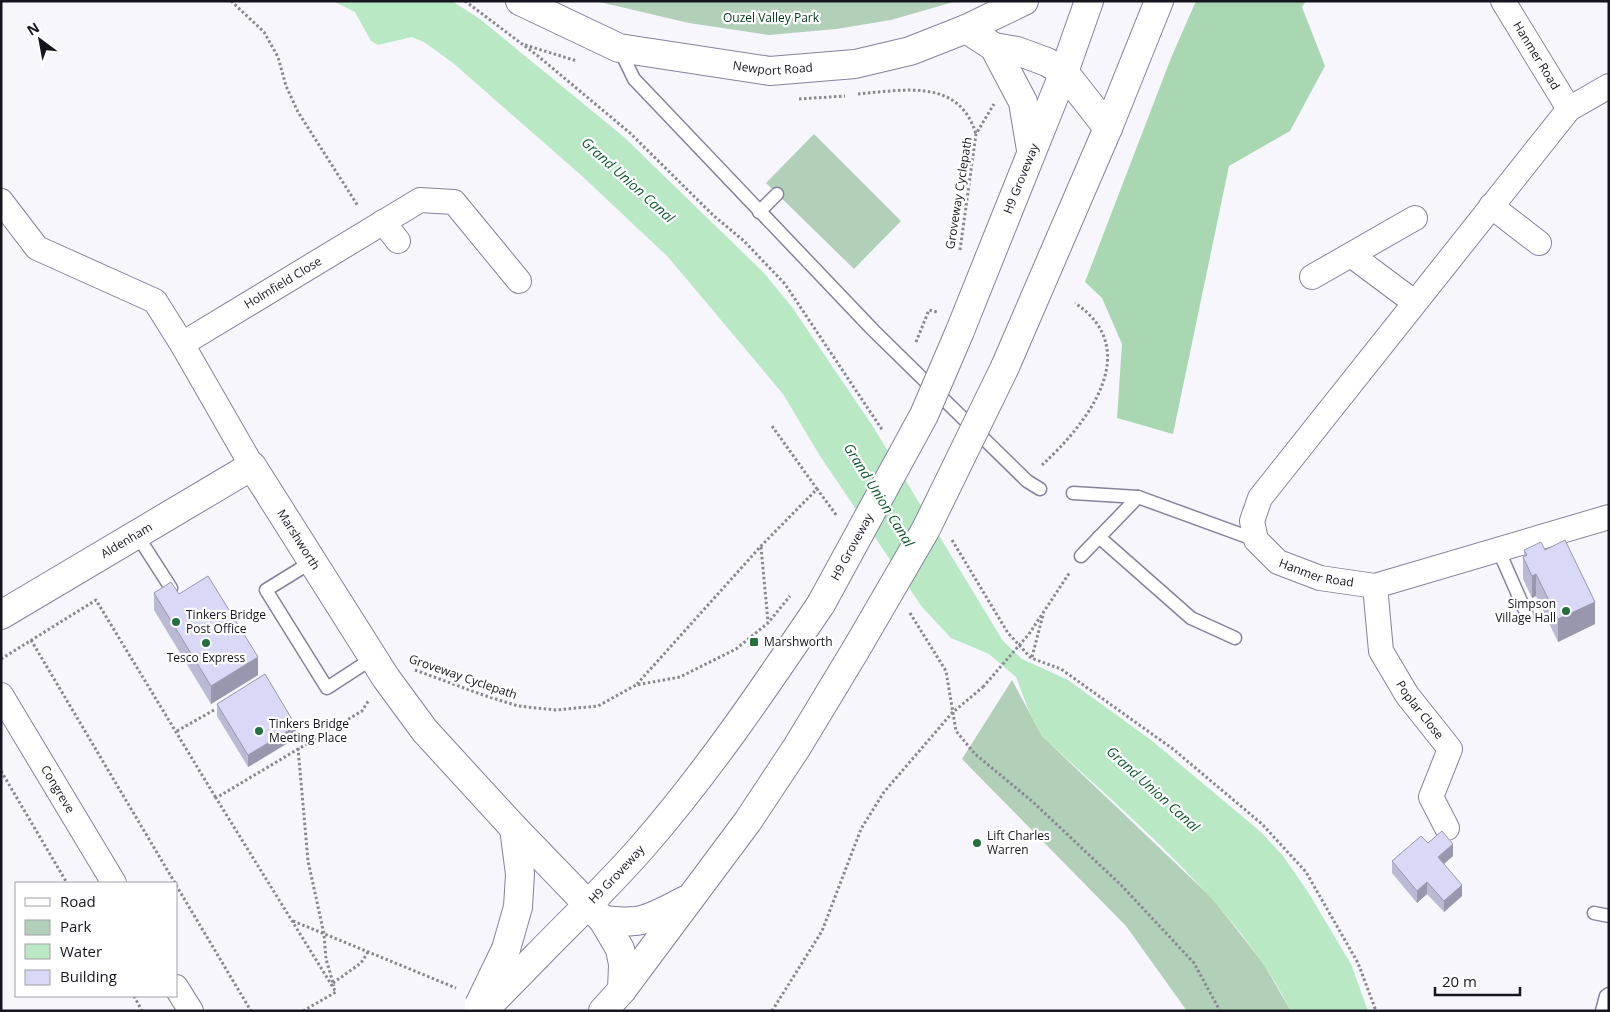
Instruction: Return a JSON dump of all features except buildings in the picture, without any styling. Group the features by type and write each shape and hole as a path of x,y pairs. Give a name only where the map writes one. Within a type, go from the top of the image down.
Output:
{"street":[{"name":"Newport Road","path":"520,1 620,48 770,71 855,64 910,51 966,30 1024,1"},
{"name":"H9 Groveway","path":"483,1011 537,956 595,912 642,847 708,767 755,702 821,604 924,415 960,331 1031,150 1064,72 1089,1"},
{"path":"611,1001 692,898 748,821 792,755 926,529 1005,367 1108,128 1159,1"},
{"name":"Hanmer Road","path":"1503,1 1569,108"},
{"path":"966,30 994,47 1017,51 1047,62 1064,72 1108,128"},
{"path":"994,47 1012,77 1023,102 1031,150"},
{"path":"1256,540 1252,521 1260,498 1569,108 1609,86"},
{"name":"Holmfield Close","path":"182,344 420,200 454,202 518,281"},
{"name":"Marshworth","path":"1,202 37,248 155,301 252,466 380,668 425,731 514,828 595,912 620,949 624,964 611,1001"},
{"path":"1491,206 1539,243"},
{"path":"1312,277 1415,218"},
{"path":"378,225 398,241"},
{"path":"1351,255 1414,302"},
{"name":"Aldenham","path":"1,615 252,466"},
{"name":"Hanmer Road","path":"1256,540 1278,562 1320,578 1374,586 1609,517"},
{"name":"Poplar Close","path":"1374,586 1381,651 1407,695 1450,749 1431,797 1447,828"},
{"name":"Congreve","path":"1,696 113,882"},
{"path":"469,1001 506,949 518,907 520,874 514,828"},
{"path":"595,912 630,923 647,920 692,898"},
{"path":"178,990 190,1011"}],"lane":[{"path":"620,48 634,79 759,212 908,364 1027,481 1040,489"},
{"path":"759,212 777,194"},
{"path":"1073,493 1138,497 1256,540"},
{"path":"1081,556 1138,497"},
{"path":"137,534 171,588"},
{"path":"1099,537 1191,618 1235,638"},
{"path":"1498,549 1527,615"},
{"path":"313,561 266,590 327,688 380,668"},
{"path":"1594,913 1609,916"},
{"path":"1602,1011 1606,996 1609,994"}],"path":[{"path":"232,1 264,32 278,57 286,86 298,112 378,225"},
{"name":"Groveway Cyclepath","path":"958,255 976,134 1012,77"},
{"path":"1027,481 1059,450 1086,415 1101,390 1108,365 1108,345 1101,328 1089,313 1075,303"},
{"path":"908,364 929,310 937,313 940,305"},
{"path":"772,426 840,520"},
{"path":"636,685 761,546 817,489"},
{"path":"761,546 768,623"},
{"path":"772,1011 822,931 860,829 884,792 952,713 983,686 1029,634 1081,556"},
{"name":"Groveway Cyclepath","path":"380,668 402,664 509,703 556,710 598,706 636,685 680,677 736,649 768,623 792,593"},
{"path":"1,659 96,600 336,992"},
{"path":"904,605 946,671 956,731 975,754 1033,802 1122,886 1194,963 1220,1011"},
{"path":"1031,658 1043,612"},
{"path":"31,640 175,882"},
{"path":"216,798 362,710 380,668"},
{"path":"177,731 214,710"},
{"path":"298,748 308,861 324,934 326,959 336,992"},
{"path":"1,771 66,882"},
{"path":"178,887 251,1011"},
{"path":"292,921 368,952 469,1001"},
{"path":"333,983 361,963 368,952"},
{"path":"303,1011 336,992"},
{"path":"135,997 142,1011"}],"green space":[{"name":"Ouzel Valley Park","path":"595,1 957,1 891,20 836,29 769,35 689,23"},
{"path":"814,134 901,221 854,269 766,183"},
{"path":"1012,680 1042,736 1212,898 1263,963 1291,1011 1187,1011 1126,926 962,759"}],"shaded area":[{"path":"1196,1 1306,1 1302,7 1325,66 1290,131 1229,166 1173,434 1117,418 1122,344 1102,298 1085,282 1171,58"}],"water":[{"name":"Grand Union Canal","path":"333,1 452,1 480,19 624,137 764,273 792,307 872,425 1003,641 1022,659 1068,680 1151,740 1261,832 1283,856 1308,892 1351,964 1368,1011 1291,1011 1268,972 1242,934 1211,898 1145,830 1042,736 1030,714 1016,677 989,654 951,638 922,607 820,456 783,394 668,257 582,176 453,63 424,42 412,37 378,45 371,41 355,12"}],"place":[{"name":"Simpson Village Hall","path":"1566,611"},
{"name":"Tinkers Bridge Post Office","path":"176,622"},
{"name":"Marshworth","path":"754,642"},
{"name":"Tesco Express","path":"206,643"},
{"name":"Tinkers Bridge Meeting Place","path":"259,731"},
{"name":"Lift Charles Warren","path":"977,843"}]}
